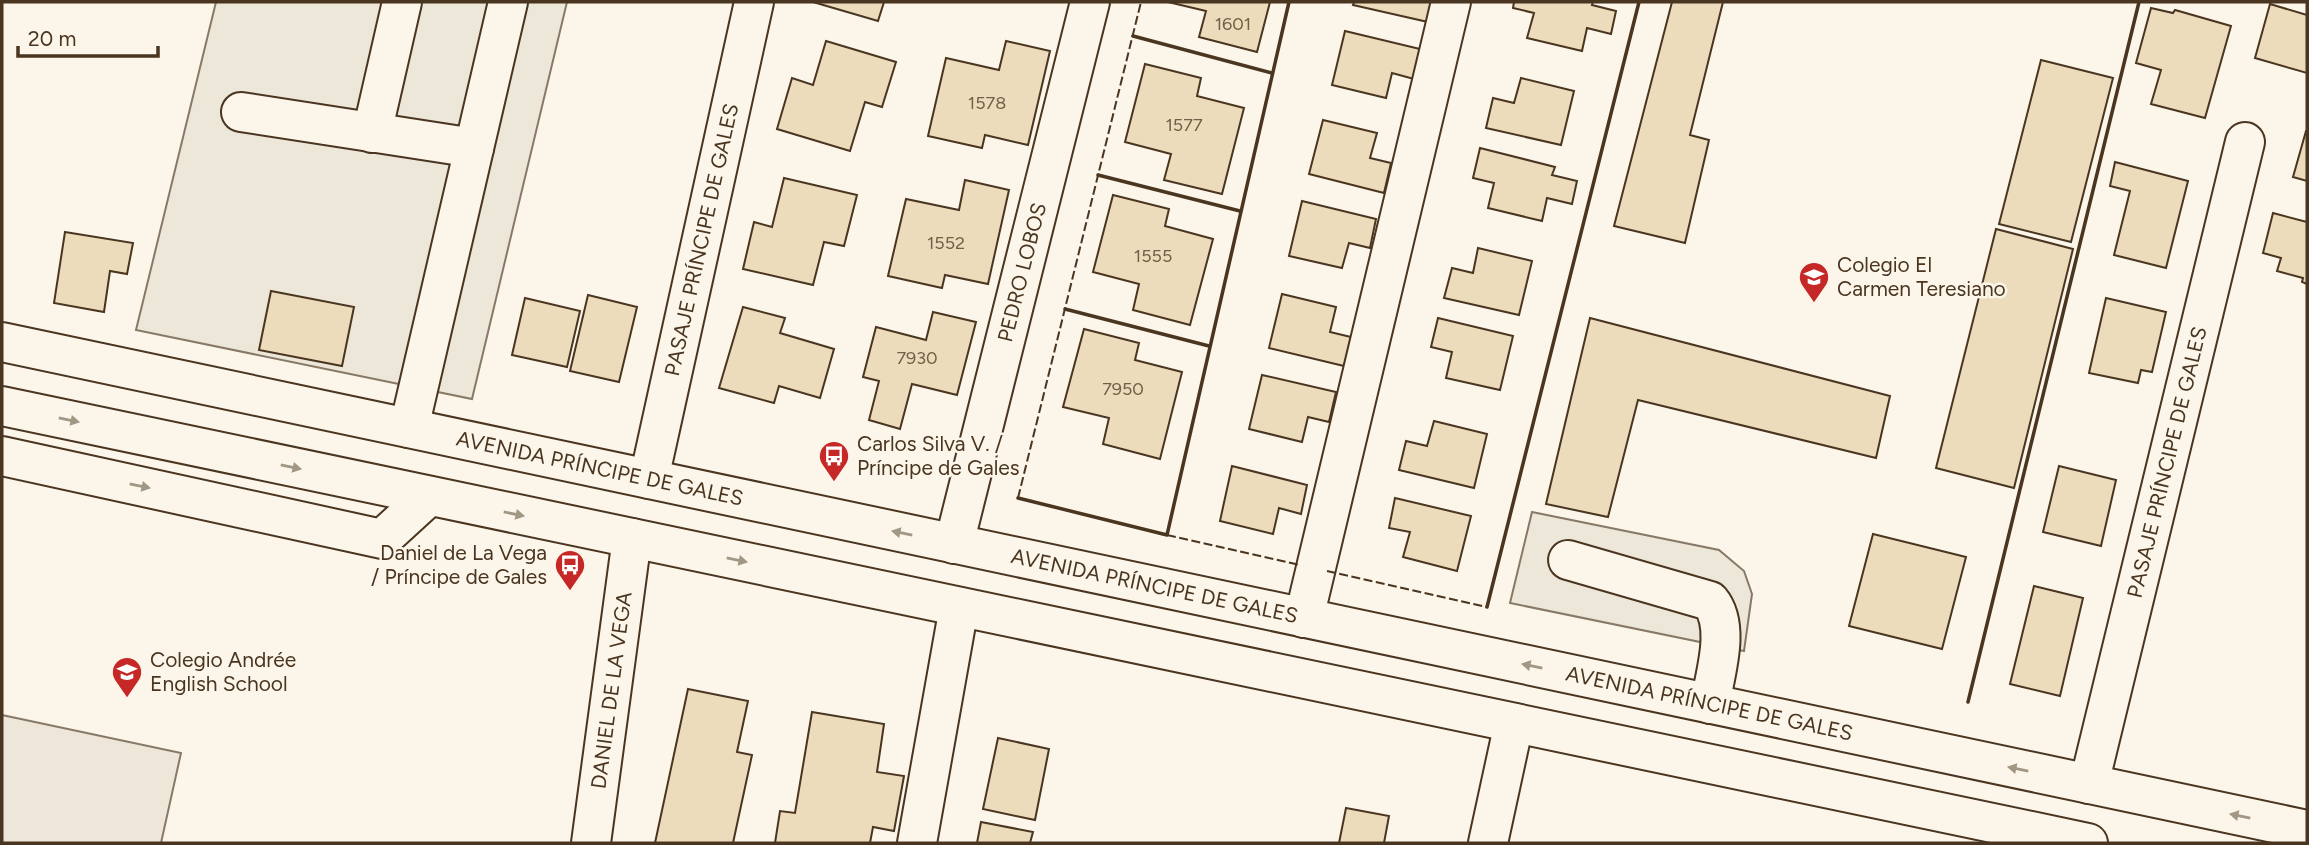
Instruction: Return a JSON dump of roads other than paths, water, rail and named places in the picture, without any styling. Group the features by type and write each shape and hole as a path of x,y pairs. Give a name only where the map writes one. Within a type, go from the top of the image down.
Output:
{"main road":[{"path":"372,133 402,2"},
{"path":"409,428 508,2"},
{"name":"PASAJE PRÍNCIPE DE GALES","path":"649,479 754,2"},
{"name":"PEDRO LOBOS","path":"954,544 1090,2"},
{"path":"1304,618 1451,2"},
{"path":"241,112 474,148"},
{"name":"PASAJE PRÍNCIPE DE GALES","path":"2088,784 2245,142"},
{"name":"AVENIDA PRÍNCIPE DE GALES","path":"2,342 2307,830"},
{"path":"2,406 1514,723 1964,831 2088,843"},
{"path":"2,456 382,539 429,495"},
{"name":"DANIEL DE LA VEGA","path":"591,843 632,538"},
{"path":"1567,560 1710,601 1716,608 1720,626 1710,704"},
{"path":"917,843 960,607"},
{"path":"1488,843 1514,723"}],"place":[{"name":"Colegio El Carmen Teresiano","path":"1814,304"},
{"name":"Carlos Silva V. / Príncipe de Gales","path":"834,483"},
{"name":"Daniel de La Vega / Príncipe de Gales","path":"570,592"},
{"name":"Colegio Andrée English School","path":"127,699"}]}
